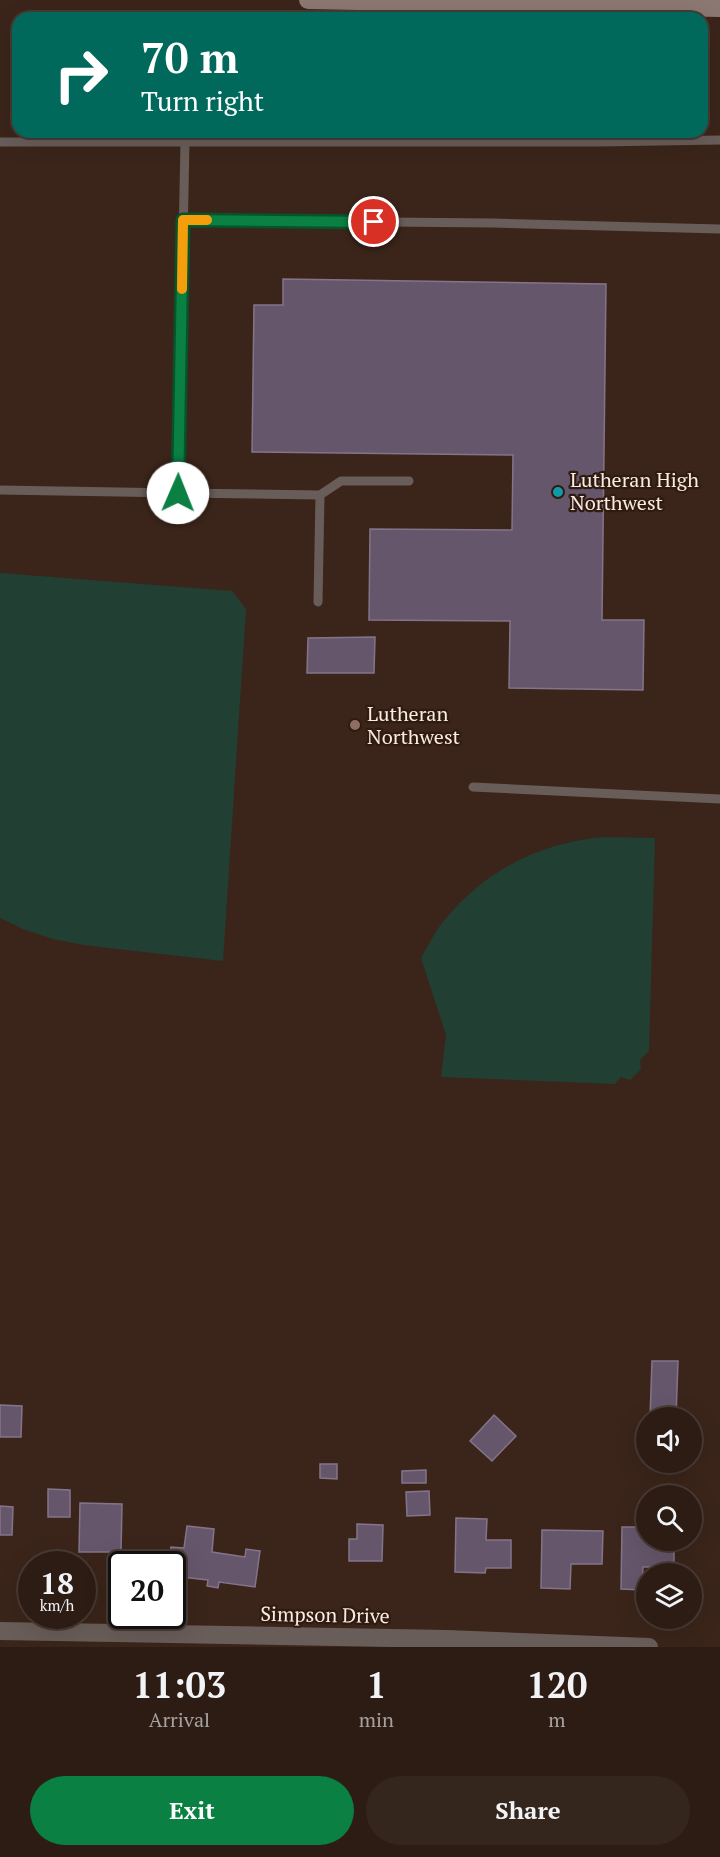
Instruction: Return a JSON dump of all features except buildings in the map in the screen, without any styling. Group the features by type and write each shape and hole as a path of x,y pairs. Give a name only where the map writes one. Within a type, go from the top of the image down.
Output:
{"street":[{"path":"308,0 720,8"},
{"name":"Simpson Drive","path":"0,1631 447,1639 649,1647"}],"lane":[{"path":"0,142 720,140"},
{"path":"178,493 185,141"},
{"path":"183,220 493,223 720,229"},
{"path":"0,490 320,495 341,481 409,481"},
{"path":"318,602 320,495"},
{"path":"473,787 720,798"}],"green space":[{"path":"0,573 232,591 246,609 223,961 83,945 53,939 0,918"},
{"path":"606,837 655,838 649,1051 640,1060 641,1069 630,1080 621,1077 615,1084 441,1077 446,1035 421,958 443,922 477,887 516,862 536,852 559,845"}],"slow traffic":[{"path":"182,289 183,220 207,220"}],"place":[{"name":"Lutheran High Northwest","path":"558,492"},
{"name":"Lutheran Northwest","path":"355,725"}],"route":[{"path":"178,493 183,220 374,222"}]}
